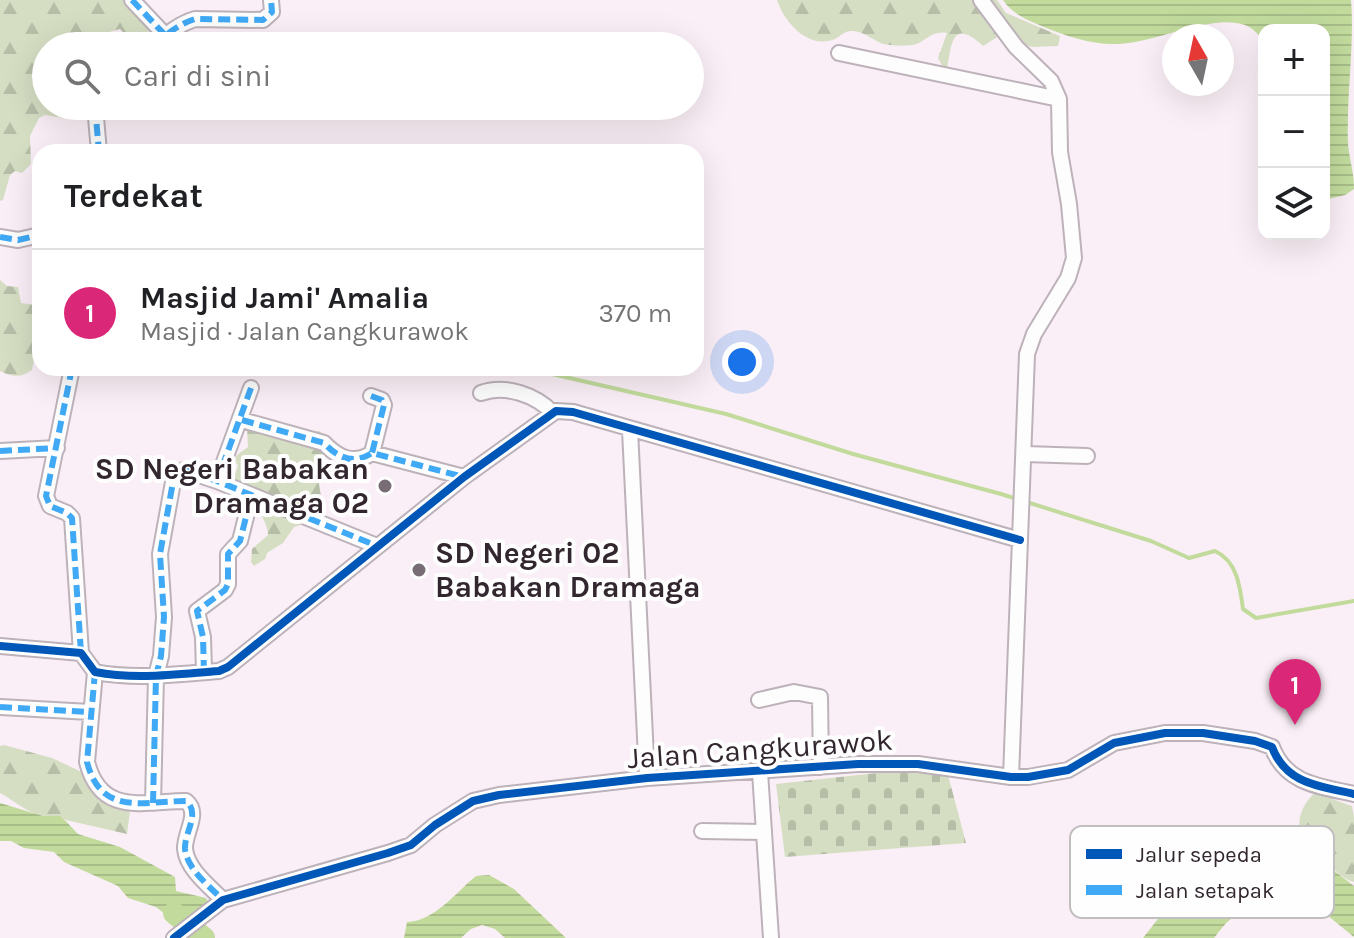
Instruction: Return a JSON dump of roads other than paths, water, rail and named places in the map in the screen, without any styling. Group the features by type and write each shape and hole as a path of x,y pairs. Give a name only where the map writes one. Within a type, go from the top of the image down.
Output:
{"street":[{"path":"132,0 154,32"},
{"path":"172,32 195,19 263,20 272,12 271,0"},
{"path":"981,0 1016,47 1051,81 1059,99 1060,152 1074,258 1068,278 1034,334 1027,354 1011,777"},
{"path":"839,53 1059,99"},
{"path":"96,120 98,144"},
{"path":"0,237 32,237"},
{"path":"70,376 46,496 50,506 72,518 81,653 95,672 87,762 90,774 114,800 129,804 186,801 191,805 193,811 185,854 218,903 175,937"},
{"path":"217,481 242,420 251,388"},
{"path":"481,393 494,389 532,397 553,413"},
{"path":"242,420 324,443 331,451 349,459 362,460 372,453 384,405 382,400 371,396"},
{"path":"95,672 156,676 228,667 464,477 553,413 573,412 1020,540"},
{"path":"630,430 647,778"},
{"path":"0,451 57,448"},
{"path":"372,453 464,477"},
{"path":"1025,454 1087,456"},
{"path":"153,803 156,676 164,617 160,554 177,473 184,470 217,481 377,546"},
{"path":"204,672 203,637 197,611 225,590 228,554 240,541 251,497"},
{"path":"0,646 81,653"},
{"path":"759,700 794,692 820,697 821,767"},
{"path":"0,707 90,712"},
{"name":"Jalan Cangkurawok","path":"218,903 411,845 443,819 473,801 499,795 647,778 918,764 1011,777 1054,774 1082,763 1114,743 1184,732 1255,741 1272,747 1278,762 1300,779 1354,794"},
{"path":"760,772 771,938"},
{"path":"702,831 763,832"}],"waterway":[{"path":"561,376 726,414 853,454 1001,494 1151,541 1189,558 1215,551 1233,568 1243,609 1256,618 1354,601"},
{"path":"174,913 204,938"}],"place":[{"name":"SD Negeri Babakan Dramaga 02","path":"385,486"},
{"name":"SD Negeri 02 Babakan Dramaga","path":"419,570"},
{"name":"Masjid Jami' Amalia","path":"1295,725"}]}
